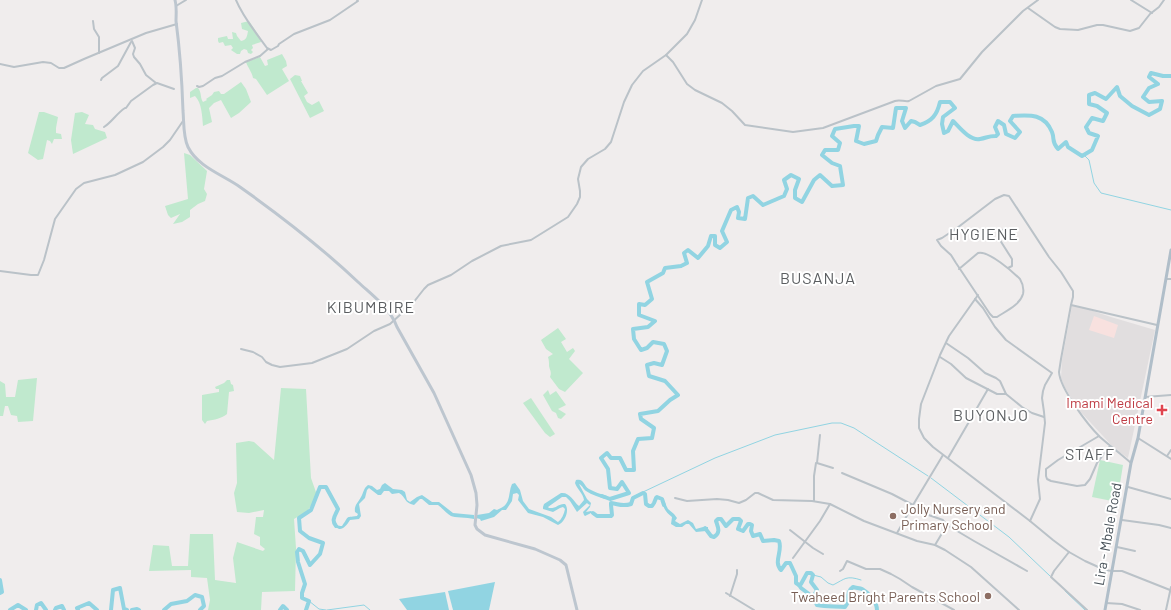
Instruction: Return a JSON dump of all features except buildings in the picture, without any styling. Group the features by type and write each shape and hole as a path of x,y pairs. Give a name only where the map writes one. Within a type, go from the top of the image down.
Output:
{"main road":[{"name":"Lira - Mbale Road","path":"1105,610 1128,487 1131,462 1138,438 1171,250"}],"street":[{"path":"175,0 180,47 185,137 188,147 197,159 210,169 242,189 280,216 320,248 374,297 394,319 434,393 470,475 476,493 475,525 477,530 485,535 535,550 564,562 566,564 577,610"},
{"path":"176,6 186,0"},
{"path":"236,0 240,9 268,49"},
{"path":"197,86 203,86 245,62 260,56 268,49 271,50 275,48 294,34 330,20 358,0"},
{"path":"241,349 258,354 266,362 272,365 288,367 309,364 347,349 374,331 390,324 413,303 428,285 451,275 472,261 501,246 524,242 535,238 571,214 580,197 578,179 581,167 588,159 605,149 611,142 624,102 636,79 643,71 666,55 687,34 695,20 702,0"},
{"path":"666,55 673,62 687,84 732,111 745,125 795,131 825,127 898,100 909,101 934,87 960,79 982,52 1023,11 1038,0"},
{"path":"1130,0 1152,13"},
{"path":"1028,8 1060,29 1078,30 1103,25 1132,31 1139,28 1163,0"},
{"path":"93,21 94,29 99,37 99,53"},
{"path":"0,64 14,67 43,62 51,63 62,69 146,34 177,24"},
{"path":"101,80 118,66 132,40"},
{"path":"132,40 135,48 133,54 134,57 146,75 152,81 174,89"},
{"path":"104,127 110,123 120,110 126,108 136,97 157,83"},
{"path":"0,271 38,275 44,260 55,219 76,189 84,183 115,175 143,162 166,144 184,121"},
{"path":"959,269 978,253 981,252 987,254 1015,274 1022,284 1023,293 1019,302 994,318 959,269 952,255 936,240 942,238 957,228 995,199 1004,195 1010,196 1049,257 1073,291 1061,359 1060,378 1063,386 1078,409 1099,436 1131,462"},
{"path":"1005,228 998,236 1000,242 1012,259 1012,266 1007,268"},
{"path":"1166,279 1171,279"},
{"path":"978,295 952,330 921,404 918,422 924,438 1069,552 1096,566 1112,571 1122,571 1171,589 1166,610"},
{"path":"975,299 982,306 995,327 1006,340 1052,374 1045,385 1042,398 1044,418 1042,455 1038,480 1040,499 1030,521"},
{"path":"1071,305 1157,325"},
{"path":"946,343 986,373 1000,381 1006,394 1022,407 1044,418"},
{"path":"940,357 951,364 966,378 997,394 1006,394"},
{"path":"948,458 988,389"},
{"path":"1145,397 1171,395"},
{"path":"814,501 814,476 820,435"},
{"path":"1099,436 1058,460 1046,469 1045,473 1047,478 1051,481 1077,486 1085,485 1090,479 1096,463 1110,446"},
{"path":"1138,438 1171,459"},
{"path":"1167,456 1171,450"},
{"path":"896,533 944,455"},
{"path":"816,463 833,468"},
{"path":"842,473 892,494 912,505"},
{"path":"1128,487 1171,499"},
{"path":"675,498 687,501 717,498 739,502 746,500 755,493 758,493 773,500 814,501 830,504 864,521 917,541 935,545 945,550 971,567 1019,610"},
{"path":"793,558 820,521 830,504"},
{"path":"911,508 944,520 947,525 1027,571"},
{"path":"1122,520 1171,528"},
{"path":"935,545 947,525"},
{"path":"790,530 823,554"},
{"path":"1116,547 1135,551"},
{"path":"1069,552 1054,571 1052,577 1087,610"},
{"path":"840,572 847,561 866,569 880,569 954,610"},
{"path":"730,596 737,570"},
{"path":"726,593 754,610"},
{"path":"1106,603 1122,604 1140,610"}],"shaded area":[{"path":"1072,306 1081,307 1155,330 1128,458 1115,449 1078,409 1064,386 1061,378 1062,360"},
{"path":"1094,316 1118,325 1114,338 1089,330"}],"green space":[{"path":"249,21 260,37 261,42 252,45 253,48 251,50 253,52 251,54 244,49 240,54 237,54 231,50 233,48 231,45 225,46 223,42 219,43 218,38 227,36 228,39 233,39 232,32 236,33 241,41 244,40 248,31 242,29 241,23"},
{"path":"282,54 287,66 282,69 289,81 267,95 256,79 253,78 246,62 260,57 265,66 268,65 267,60"},
{"path":"295,75 300,76 301,81 308,93 304,96 307,102 312,105 319,101 324,111 310,118 290,79"},
{"path":"241,82 246,89 251,102 231,118 221,100 214,103 209,108 212,122 203,126 199,102 195,96 190,98 190,92 198,88 203,102 207,100 206,99 214,92 219,91 221,94 224,94"},
{"path":"39,112 44,112 58,117 56,133 61,134 62,139 54,139 52,144 47,140 43,159 38,160 28,153"},
{"path":"82,112 89,115 85,124 93,125 95,129 105,132 107,138 73,154 71,140 75,113"},
{"path":"184,153 190,155 207,171 204,189 207,194 205,201 190,210 190,217 182,222 173,224 180,214 171,218 168,215 165,206 188,199"},
{"path":"558,328 566,339 561,342 567,352 573,348 575,351 569,359 583,373 565,392 559,389 550,377 551,373 548,357 553,354 546,349 541,340"},
{"path":"37,378 33,421 18,422 17,416 11,415 8,406 5,406 3,416 0,416 0,381 5,384 6,397 15,397 18,380"},
{"path":"227,380 230,380 234,391 229,392 227,414 218,419 207,421 205,424 202,420 202,395 219,392 219,389 216,389 215,387"},
{"path":"281,388 306,389 311,478 317,495 308,510 294,519 296,548 295,591 262,592 261,610 208,610 210,600 207,578 191,577 191,570 149,571 153,545 169,546 172,566 188,566 190,534 213,534 215,580 236,583 233,558 237,542 263,551 265,549 260,545 260,537 254,534 256,517 263,517 264,510 249,513 237,512 234,493 237,483 236,443 249,441 254,442 274,460"},
{"path":"548,390 550,395 556,391 566,405 558,409 566,414 561,419 558,418 556,413 552,411 543,395"},
{"path":"531,398 555,434 550,437 545,433 523,403"},
{"path":"1100,460 1123,465 1117,502 1092,497"}],"water":[{"path":"576,480 581,480 591,490 607,496 605,499 593,495 579,484 587,499 591,503 590,507 586,512 591,511 597,516 591,513 585,516 584,515 583,512 590,505 587,503 577,512 566,497 562,497 548,507 554,508 561,504 565,504 567,509 566,516 558,525 543,517 528,513 518,500 519,495 517,493 513,494 512,501 506,510 502,510 494,517 481,521 480,519 476,518 477,515 489,513 494,509 497,510 503,507 508,500 512,484 515,483 520,490 523,501 529,509 551,517 558,522 563,516 565,509 563,507 553,512 543,509 544,504 561,493 564,493 569,495 579,506 584,500 575,483"},
{"path":"385,483 393,489 402,490 405,492 407,500 410,502 422,495 432,502 439,502 453,513 474,515 474,519 453,517 438,505 429,505 422,499 414,505 408,503 399,493 392,494 389,491 384,491 381,495 378,495 369,488 365,498 359,504 361,516 359,519 350,520 342,529 337,528 333,521 337,525 342,526 349,517 357,516 358,514 355,512 356,504 366,486 372,486 377,490 380,489"},
{"path":"663,501 668,509 677,518 675,521 680,524 688,520 693,523 696,529 708,527 707,533 706,531 696,532 689,524 682,527 676,527 671,524 672,517 664,508"},
{"path":"495,582 489,610 453,610 448,591"},
{"path":"445,592 449,610 407,610 399,599"}],"waterway":[{"path":"602,496 610,499 629,493 622,482 617,489 610,488 608,469 601,458 607,453 611,458 620,458 626,470 634,470 633,451 638,439 652,438 654,428 641,419 640,414 658,411 678,395 665,381 649,376 647,365 654,363 662,365 667,351 664,344 653,342 647,348 641,350 634,339 633,329 648,327 655,321 639,315 639,304 645,305 652,299 647,282 663,273 665,268 681,266 687,263 684,253 688,250 698,258 708,246 711,236 715,236 715,245 720,248 727,242 722,231 731,210 737,207 739,212 738,218 745,219 748,198 753,196 763,205 784,196 787,189 784,180 791,175 799,179 795,190 795,198 802,202 814,180 820,175 832,186 843,185 840,166 832,163 822,155 825,150 838,150 840,143 832,136 835,129 859,126 856,141 864,144 876,141 882,127 893,128 896,108 906,108 902,121 905,128 911,121 920,125 928,122 936,114 940,102 950,102 955,108 943,117 942,124 944,133 948,131 953,121 965,133 973,138 980,139 996,136 998,134 995,127 998,121 1004,125 1006,134 1015,138 1020,132 1010,121 1013,116 1036,116 1045,121 1049,126 1058,149 1066,142 1068,147 1082,156 1092,150 1098,136 1089,133 1086,127 1092,118 1103,121 1107,113 1097,106 1089,104 1089,95 1095,93 1106,99 1117,87 1120,96 1132,106 1149,115 1160,109 1162,101 1149,102 1143,97 1149,88 1158,84 1149,77 1151,73 1171,76"},
{"path":"1084,155 1089,160 1094,183 1101,193 1171,210"},
{"path":"643,493 715,458 775,435 832,423 841,423 854,428 928,476"},
{"path":"931,478 1009,537 1050,576"},
{"path":"306,610 309,601 302,598 305,584 298,562 297,552 299,549 303,551 310,565 320,554 323,543 309,538 300,531 299,518 311,510 320,487 326,487 338,509 334,520 336,526"},
{"path":"593,513 597,516 611,516 611,503 628,505 631,504 633,498 643,493 645,494 646,504 649,506 652,506 657,497 662,499 664,505"},
{"path":"705,528 711,536 714,537 718,534 716,521 718,519 721,519 726,526 733,519 739,519 741,521 738,529 743,531 748,524 750,524 752,525 751,531 753,536 760,534 763,541 779,541 779,567 781,570 786,563 790,563 796,576 796,583 799,585 801,584 807,573 811,573 813,575 811,582 817,590 813,597 817,605 845,607 849,593 853,587 862,589 867,593 874,601 877,610"},
{"path":"813,575 821,577 833,585 843,579 852,578 861,580"},
{"path":"0,580 2,592 0,593"},
{"path":"799,585 813,597"},
{"path":"111,610 113,590 120,588 124,609 127,610"},
{"path":"1065,591 1085,610"},
{"path":"164,610 171,604 187,601 195,595 202,597 204,606 200,610"},
{"path":"309,601 319,609 326,610"},
{"path":"36,610 37,605 41,603 46,610"},
{"path":"78,610 77,608 89,603 97,610"},
{"path":"10,610 18,605 26,610"},
{"path":"327,610 364,605 370,610"},
{"path":"55,610 56,608 62,606 64,610"},
{"path":"280,610 283,606 287,610"},
{"path":"132,610 139,610"}],"place":[{"name":"Imami Medical Centre","path":"1162,410"},
{"name":"Jolly Nursery and Primary School","path":"893,516"},
{"name":"Twaheed Bright Parents School","path":"988,596"}],"district":[{"name":"HYGIENE","path":"984,233"},
{"name":"BUSANJA","path":"818,277"},
{"name":"KIBUMBIRE","path":"371,306"},
{"name":"BUYONJO","path":"991,414"},
{"name":"STAFF","path":"1090,453"}]}
